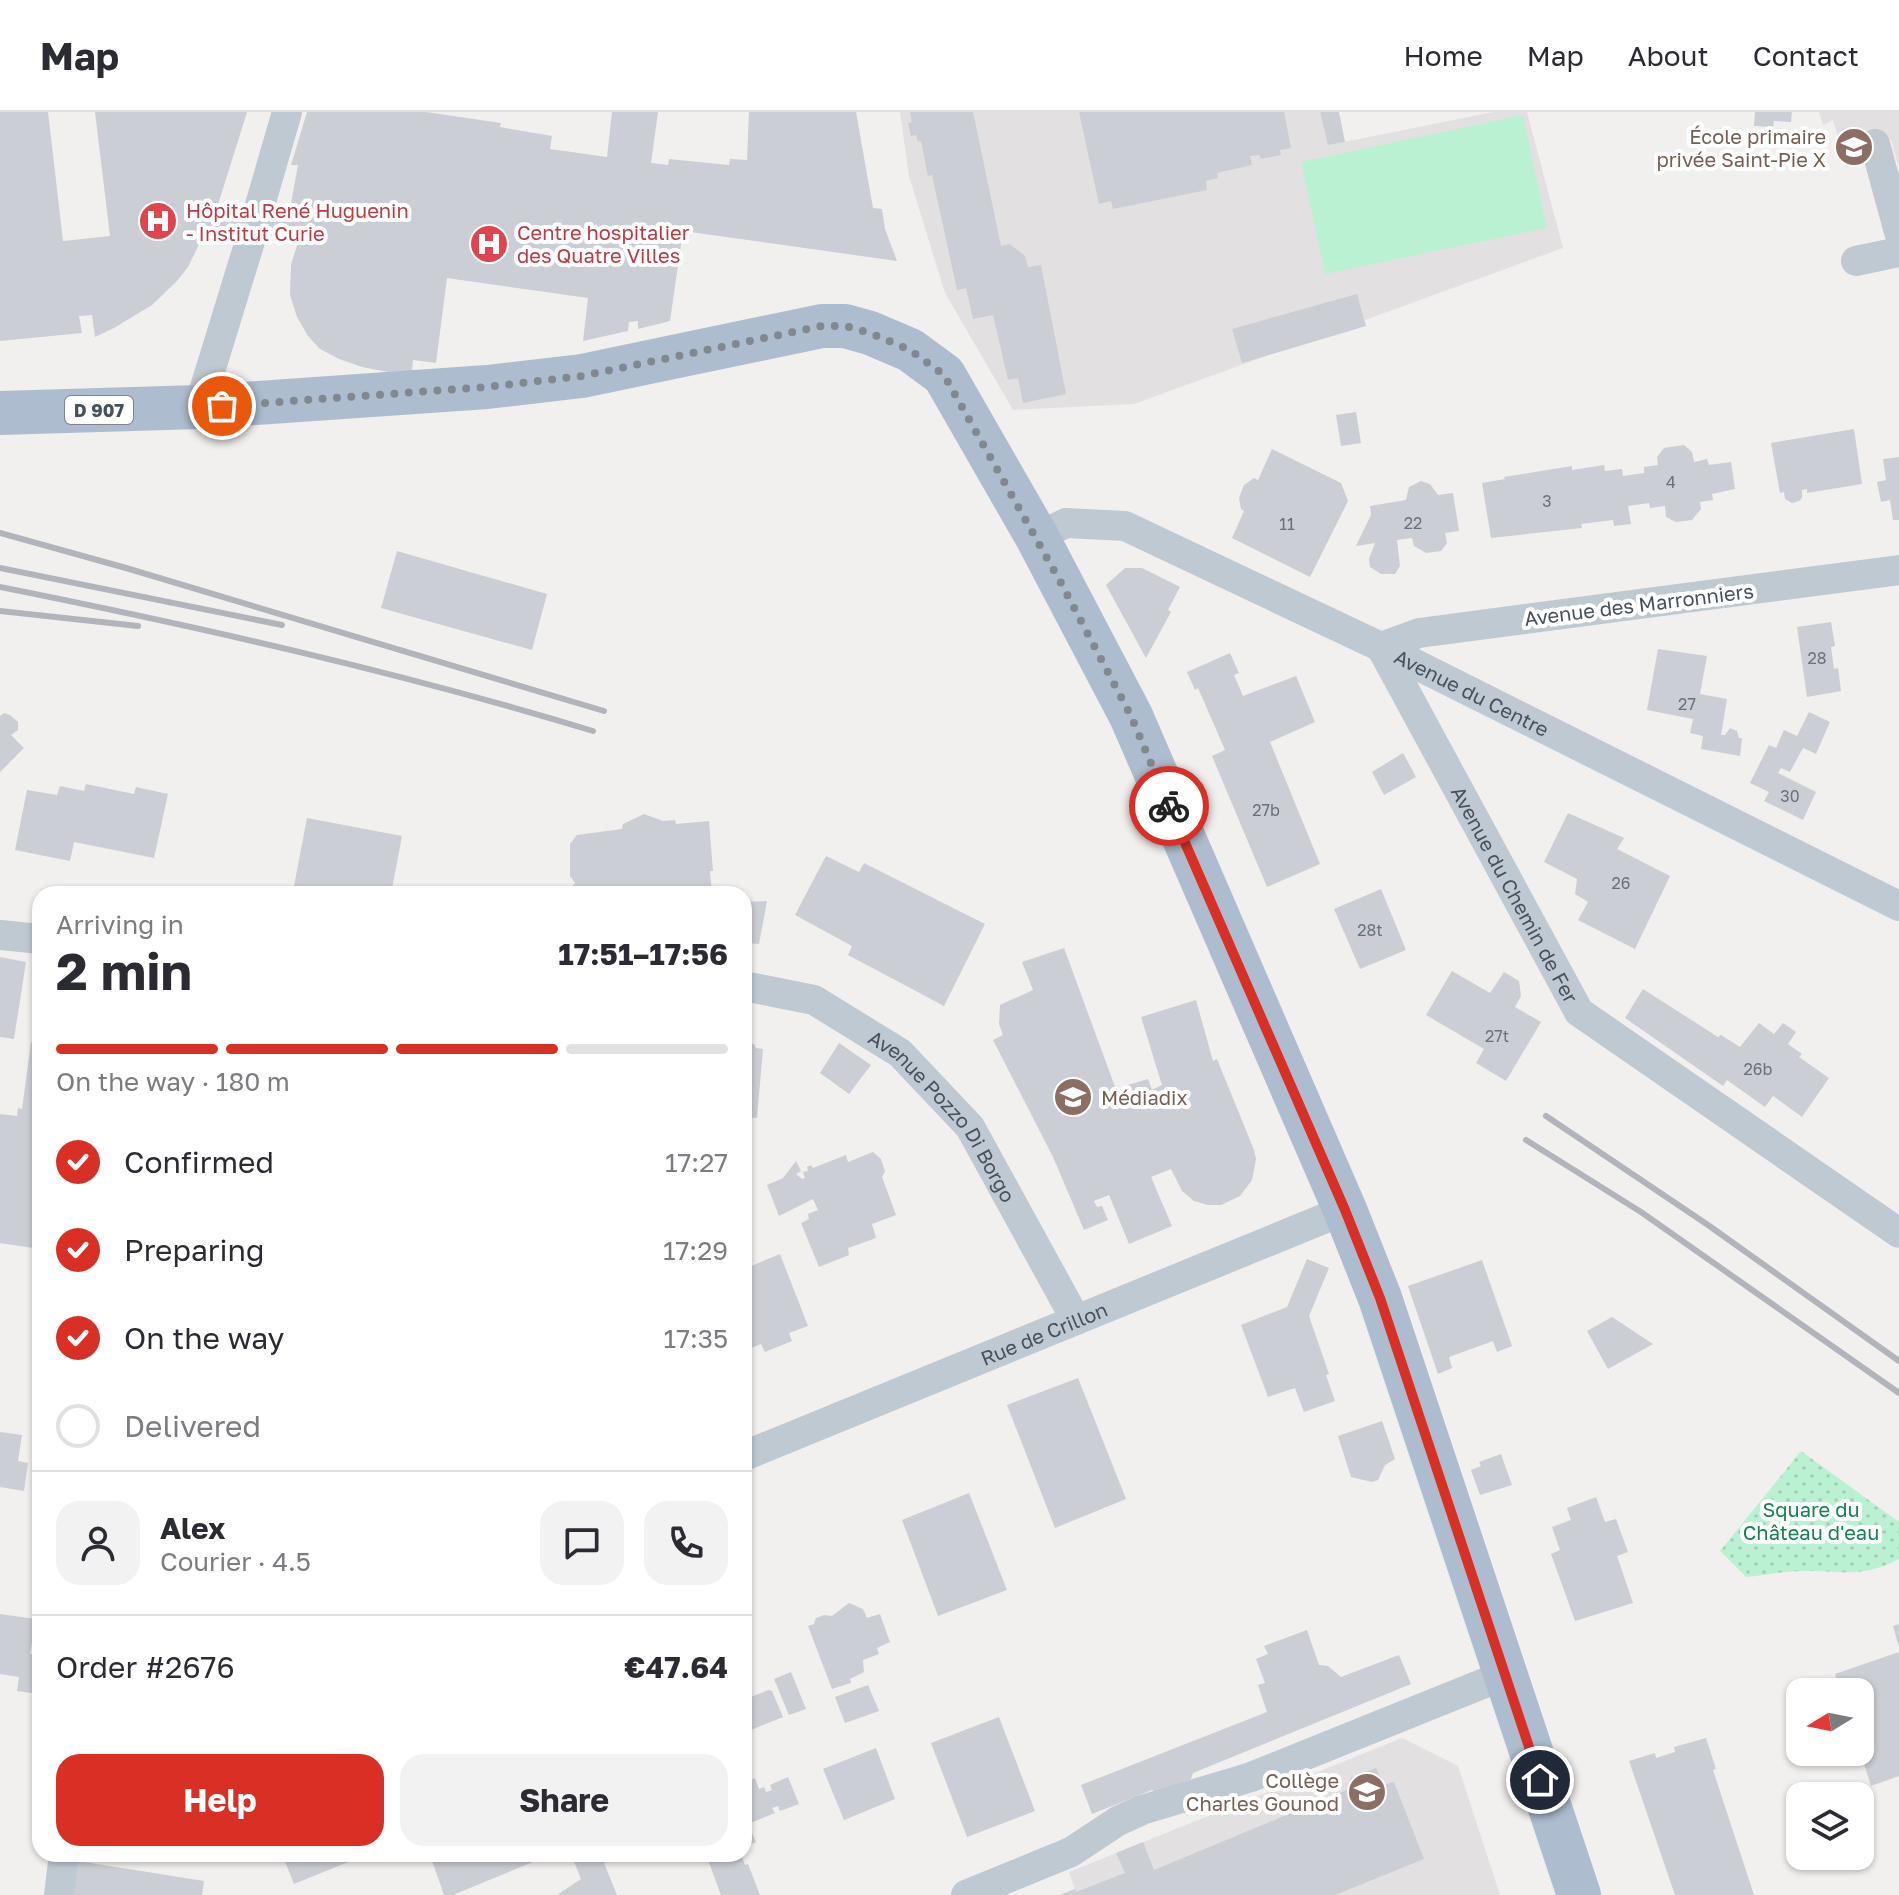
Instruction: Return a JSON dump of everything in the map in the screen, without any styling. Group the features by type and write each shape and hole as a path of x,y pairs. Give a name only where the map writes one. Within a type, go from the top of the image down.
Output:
{"main road":[{"name":"D 907","path":"0,413 199,407 487,387 582,376 822,326 845,326 870,333 910,350 944,375 1037,537 1131,716 1345,1210 1380,1298 1579,1895"}],"street":[{"path":"199,407 287,112"},
{"path":"1875,144 1899,232"},
{"path":"1856,261 1899,252"},
{"name":"Avenue du Centre","path":"1037,537 1066,523 1125,526 1381,647 1899,906"},
{"name":"Avenue des Marronniers","path":"1381,647 1419,633 1899,570"},
{"name":"Avenue du Chemin de Fer","path":"1381,647 1579,1012 1899,1233"},
{"path":"0,935 32,938"},
{"name":"Avenue Pozzo Di Borgo","path":"752,988 814,1000 900,1053 970,1127 1076,1320"},
{"name":"Rue de Crillon","path":"752,1453 1345,1210"},
{"path":"966,1895 1071,1852 1118,1821 1142,1810 1251,1777 1507,1674"},
{"path":"59,1895 63,1862"}],"shaded area":[{"path":"900,112 1320,112 1329,145 1493,112 1527,112 1563,248 1134,404 1013,410 945,293 909,176"},
{"name":"École primaire privée Saint-Pie X","path":"1819,112 1899,112 1899,168 1891,140 1843,153 1833,120 1823,125"},
{"name":"Collège Charles Gounod","path":"1402,1738 1458,1766 1500,1895 1077,1895 1069,1872"}],"green space":[{"path":"1523,115 1547,228 1325,274 1301,162"},
{"name":"Square du Château d'eau","path":"1801,1451 1899,1522 1899,1559 1863,1571 1797,1571 1746,1577 1720,1551"}],"building":[{"name":"Centre hospitalier des Quatre Villes","path":"0,112 48,112 63,241 110,236 95,112 247,112 217,208 289,214 298,165 291,165 307,112 426,112 501,123 500,127 552,136 550,149 607,157 612,112 658,112 651,163 668,165 669,159 729,165 730,159 747,160 749,112 856,112 873,208 882,209 885,229 897,261 683,231 670,321 638,329 638,321 629,322 628,331 583,341 588,298 447,278 436,363 413,360 412,371 388,372 339,359 320,349 308,336 297,317 290,295 291,265 298,242 204,234 188,267 177,281 152,305 114,328 95,337 92,315 79,316 82,333 0,341"},
{"path":"910,112 973,112 1001,246 1010,244 1025,256 1028,267 1041,265 1066,394 1023,403 1018,378 1008,380 993,315 973,319 966,288 957,290 932,175 928,176 921,141 918,142 916,135 911,136 908,123 912,122"},
{"path":"1079,112 1284,112 1291,148 1280,150 1281,155 1261,159 1259,155 1250,156 1252,165 1217,173 1218,178 1206,181 1207,190 1113,209 1111,201 1099,204"},
{"path":"1320,112 1339,112 1345,142 1328,145"},
{"path":"1755,112 1792,112 1791,122 1774,121 1773,127 1754,126"},
{"path":"1357,294 1366,326 1242,363 1232,329"},
{"path":"1356,412 1361,443 1341,446 1336,415"},
{"path":"1854,429 1862,484 1807,493 1807,489 1802,490 1799,501 1792,503 1785,499 1784,492 1780,493 1771,443"},
{"path":"1684,445 1692,452 1694,462 1707,459 1709,465 1731,462 1735,489 1712,494 1713,500 1700,502 1701,509 1692,520 1676,522 1666,517 1665,506 1650,508 1649,503 1628,506 1631,524 1614,526 1613,520 1581,524 1582,528 1491,538 1482,483 1572,466 1572,470 1604,465 1605,471 1622,469 1623,476 1644,473 1644,467 1658,465 1657,457 1664,448"},
{"path":"1272,449 1341,483 1348,501 1310,577 1232,538 1244,511 1239,498 1244,485 1254,478 1258,480"},
{"path":"1899,457 1899,520 1893,520 1890,500 1881,502 1877,482 1886,480 1883,459"},
{"path":"1421,481 1430,484 1438,495 1453,493 1459,531 1445,533 1447,543 1441,551 1426,553 1414,546 1412,538 1397,540 1400,566 1395,574 1381,574 1370,567 1369,559 1375,543 1356,546 1371,515 1370,506 1406,500 1409,487"},
{"path":"397,551 547,594 532,650 381,608"},
{"path":"1125,568 1142,568 1180,587 1168,610 1171,612 1146,658 1106,585"},
{"path":"1831,622 1835,646 1831,647 1834,669 1838,668 1841,691 1807,697 1797,627"},
{"path":"1658,649 1707,656 1700,694 1727,699 1721,735 1725,735 1730,728 1737,731 1739,738 1742,738 1740,756 1701,749 1703,736 1690,733 1693,719 1647,710"},
{"path":"1230,653 1239,673 1234,675 1243,696 1296,676 1315,722 1270,742 1320,864 1267,887 1212,756 1225,750 1198,688 1195,690 1187,672"},
{"path":"1809,712 1830,722 1816,754 1803,748 1790,772 1781,768 1778,773 1816,792 1803,820 1764,801 1769,792 1750,783 1769,745 1776,748 1784,730 1797,736"},
{"path":"4,713 18,722 18,730 11,735 24,748 0,772 0,716"},
{"path":"1403,753 1416,777 1384,795 1372,772"},
{"path":"86,784 134,794 136,787 168,794 154,858 74,842 70,861 15,850 27,790 57,795 60,786 84,791"},
{"path":"1568,813 1624,838 1617,849 1670,876 1635,949 1578,920 1588,902 1575,894 1577,879 1544,862"},
{"path":"644,814 663,821 675,820 676,824 709,821 711,886 572,886 575,883 570,876 570,844 577,835 622,829 623,824"},
{"path":"307,818 402,836 393,886 294,886"},
{"path":"826,856 859,872 864,863 985,924 944,1006 848,955 852,946 795,915"},
{"path":"1381,889 1406,950 1360,969 1334,909"},
{"path":"767,901 759,944 752,944 752,902"},
{"name":"Médiadix","path":"1064,948 1121,1103 1131,1098 1128,1085 1148,1079 1152,1090 1162,1085 1141,1017 1196,1000 1213,1061 1217,1059 1254,1150 1256,1159 1252,1180 1240,1196 1221,1205 1194,1201 1182,1191 1171,1169 1151,1177 1172,1226 1129,1244 1109,1195 1094,1201 1097,1207 1102,1206 1108,1220 1084,1230 1053,1157 993,1040 1003,1035 999,1024 1000,1005 1033,990 1022,962"},
{"path":"0,957 26,962 14,1039 0,1037"},
{"path":"1452,971 1490,993 1504,972 1519,981 1521,996 1515,1007 1541,1022 1506,1081 1476,1063 1484,1049 1426,1015"},
{"path":"1643,989 1718,1037 1721,1035 1740,1047 1759,1023 1774,1034 1783,1023 1796,1032 1788,1044 1802,1054 1799,1057 1829,1078 1802,1117 1773,1096 1765,1107 1727,1080 1723,1086 1625,1018"},
{"path":"32,1042 32,1248 0,1243 0,1114 17,1116 18,1108 22,1109"},
{"path":"839,1043 871,1065 849,1094 820,1073"},
{"path":"752,1044 763,1049 757,1118 752,1118"},
{"path":"873,1152 881,1159 885,1171 882,1177 896,1215 872,1224 876,1238 848,1248 849,1255 819,1267 801,1223 809,1219 808,1214 818,1210 813,1199 779,1216 767,1185 783,1178 796,1161 801,1171 796,1174 802,1179 805,1178 803,1172 808,1171 807,1167 811,1165 813,1168 846,1155 848,1162"},
{"path":"780,1254 808,1326 789,1333 792,1341 765,1352 761,1344 752,1348 752,1266"},
{"path":"1307,1259 1329,1268 1309,1316 1335,1401 1304,1412 1295,1388 1268,1397 1241,1325 1287,1307"},
{"path":"1482,1260 1512,1346 1497,1352 1493,1341 1449,1357 1452,1368 1438,1374 1408,1286"},
{"path":"1612,1317 1653,1344 1608,1369 1587,1331"},
{"path":"1078,1378 1126,1499 1055,1528 1007,1405"},
{"path":"1382,1421 1395,1459 1385,1465 1378,1480 1372,1482 1351,1477 1338,1436"},
{"path":"0,1432 22,1435 18,1461 28,1463 24,1491 0,1487"},
{"path":"1501,1454 1512,1485 1480,1495 1471,1470 1481,1466 1479,1462"},
{"path":"969,1493 1007,1590 938,1616 902,1520"},
{"path":"1596,1497 1605,1522 1616,1519 1628,1552 1617,1556 1633,1603 1575,1621 1551,1554 1560,1550 1552,1527 1571,1520 1567,1508"},
{"path":"849,1603 863,1609 867,1618 880,1614 890,1642 877,1648 879,1654 863,1660 864,1672 850,1679 851,1683 832,1689 808,1626 814,1624 816,1618 832,1616"},
{"path":"0,1614 32,1618 32,1693 17,1691 19,1677 0,1674"},
{"path":"1899,1624 1899,1644 1898,1644 1893,1626"},
{"path":"1307,1630 1319,1665 1328,1666 1341,1677 1399,1655 1411,1684 1193,1773 1191,1779 1159,1793 1152,1790 1092,1814 1081,1785 1267,1712 1258,1685 1265,1683 1256,1659 1268,1654 1264,1646"},
{"path":"1899,1652 1899,1776 1874,1785 1874,1782 1870,1782 1865,1766 1874,1766 1874,1678 1836,1678 1835,1674"},
{"path":"791,1672 806,1709 789,1715 774,1679"},
{"path":"868,1685 879,1711 845,1723 835,1697"},
{"path":"772,1691 783,1717 752,1730 752,1697"},
{"path":"999,1717 1035,1811 967,1837 931,1743"},
{"path":"1706,1738 1716,1769 1713,1770 1754,1895 1675,1895 1629,1761 1655,1753 1656,1758 1675,1752 1674,1747"},
{"path":"876,1748 895,1799 844,1820 823,1769"},
{"path":"1376,1768 1384,1785 1394,1782 1424,1859 1335,1895 1060,1895 1125,1873 1116,1853 1143,1842 1154,1870 1354,1787 1350,1778"},
{"path":"788,1777 799,1804 780,1811 778,1806 772,1808 775,1813 752,1822 752,1780 755,1778 759,1789 764,1787 766,1792 772,1790 770,1785"},
{"path":"78,1862 204,1881 202,1895 73,1895"},
{"path":"285,1862 348,1862 294,1884"},
{"path":"432,1862 533,1862 453,1895 444,1895"},
{"path":"574,1862 606,1862 604,1863 617,1895 557,1895 581,1879"},
{"path":"709,1862 748,1864 760,1895 721,1895"}],"railway":[{"path":"0,533 604,711"},
{"path":"0,568 282,625"},
{"path":"0,587 299,652 447,689 593,731"},
{"path":"0,611 138,626"},
{"path":"1546,1116 1708,1225 1899,1361"},
{"path":"1526,1140 1641,1212 1899,1393"}],"way so far":[{"path":"222,406 487,387 582,376 822,326 845,326 870,333 910,350 944,375 1037,537 1131,716 1169,806"}],"place":[{"name":"École primaire privée Saint-Pie X","path":"1854,147"},
{"name":"Hôpital René Huguenin - Institut Curie","path":"158,221"},
{"name":"Centre hospitalier des Quatre Villes","path":"489,244"},
{"name":"Médiadix","path":"1073,1097"},
{"name":"Collège Charles Gounod","path":"1367,1792"}],"route":[{"path":"1169,806 1345,1210 1380,1298 1540,1780"}]}
